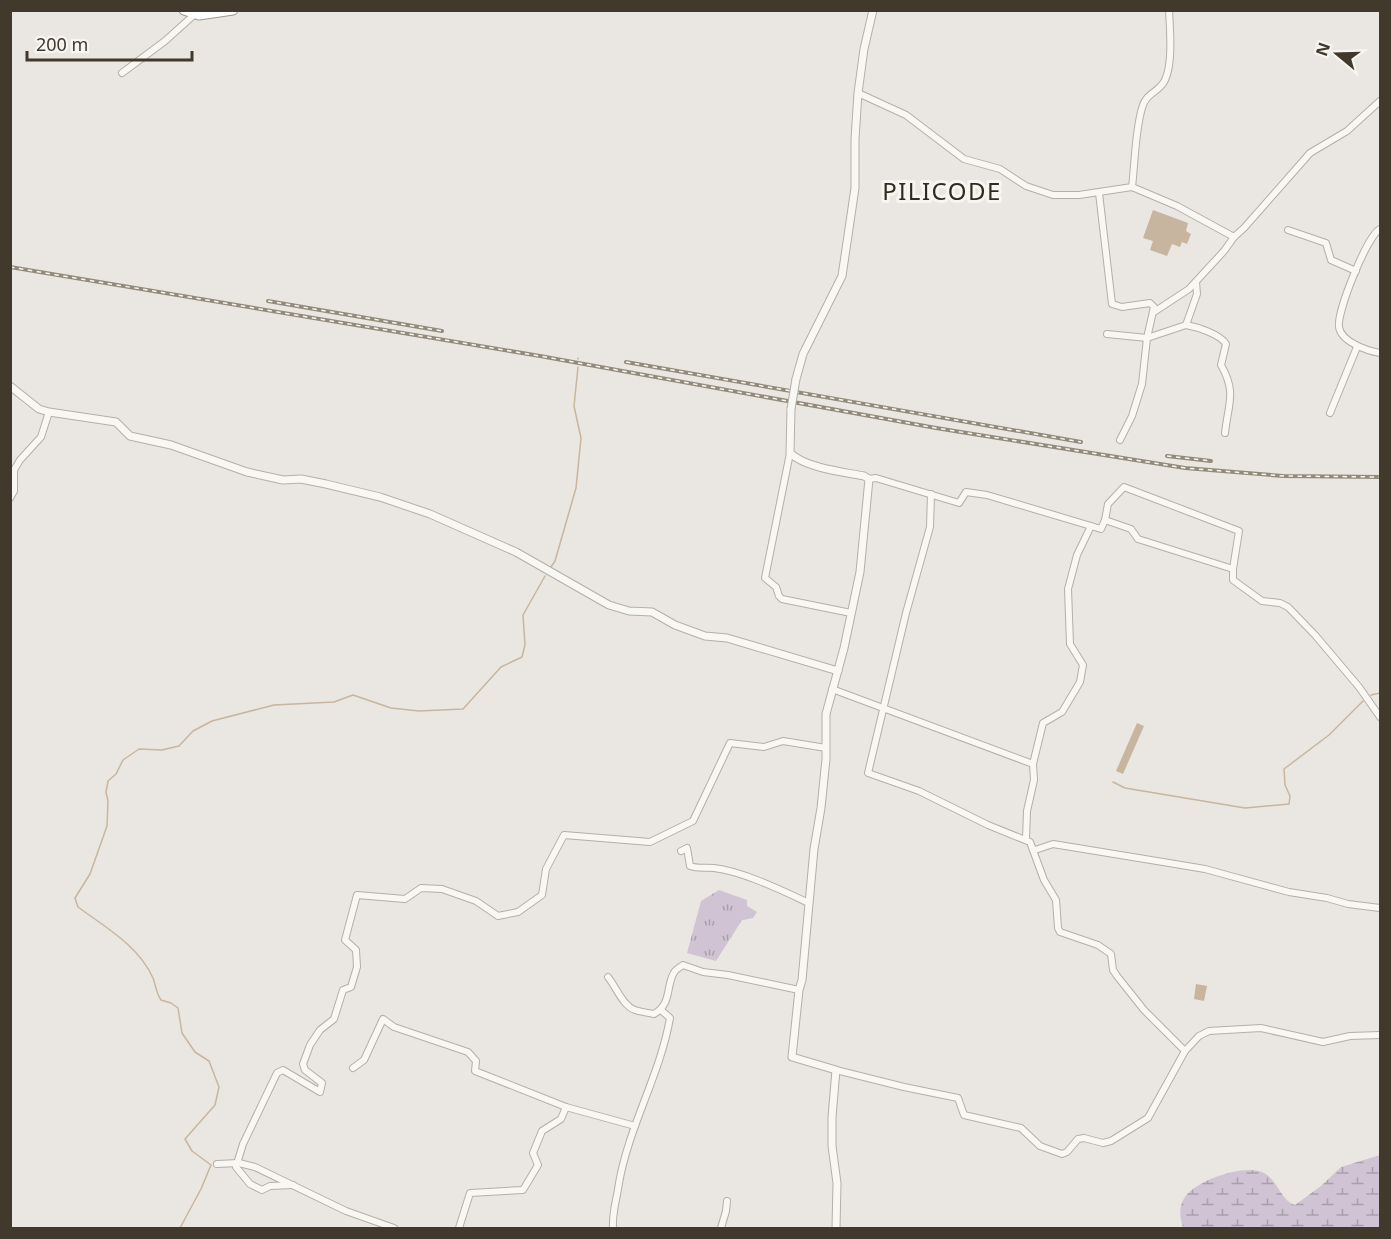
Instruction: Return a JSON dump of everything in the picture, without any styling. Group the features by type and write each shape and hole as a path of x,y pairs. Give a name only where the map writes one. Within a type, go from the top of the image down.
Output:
{"highway":[{"path":"184,10 200,15 233,10"}],"street":[{"path":"851,613 782,599 776,588 765,578 790,453 790,409 796,379 803,354 842,276 855,188 858,93 864,49 873,10"},
{"path":"1132,187 1141,109 1146,96 1161,87 1168,70 1169,10"},
{"path":"122,73 195,14"},
{"path":"858,93 906,115 964,159 1000,170 1026,186 1053,195 1099,193 1132,187 1177,206 1234,237"},
{"path":"1154,312 1196,282 1310,153 1347,130 1380,101"},
{"path":"1099,193 1112,304 1122,307 1150,303 1154,306 1147,338 1142,384 1132,416 1120,440"},
{"path":"1380,229 1375,232 1356,271 1341,312 1339,327 1357,347 1380,353"},
{"path":"1288,230 1326,243 1331,260 1356,271"},
{"path":"1186,326 1197,294 1196,282"},
{"path":"1107,334 1147,338 1186,326 1223,339 1226,344 1221,366 1229,379 1232,399 1225,433"},
{"path":"1330,413 1357,347"},
{"path":"10,386 39,409 116,423 130,436 180,448 247,472 283,480 302,479 326,484 380,497 430,514 516,552 609,605 629,611 652,612 675,625 705,636 727,638 838,671"},
{"path":"10,498 14,491 14,470 41,436 49,412"},
{"path":"790,453 809,463 869,479 876,478 959,503 966,492 987,495 1101,529 1108,504 1124,488 1239,531 1233,580 1262,601 1280,603 1288,607 1352,678 1380,717"},
{"path":"869,479 860,572 826,714 822,808 814,849 802,980 792,1057 904,1087 958,1098 964,1115 1021,1128 1040,1146 1062,1154 1067,1152 1078,1139 1103,1143 1111,1141 1148,1118 1185,1051 1199,1036 1209,1031 1261,1028 1323,1042 1350,1036 1380,1035"},
{"path":"931,494 930,527 906,613 868,773 919,791 988,825 1026,839 1035,850 1040,870 1056,900 1060,932 1098,945 1111,954 1113,970 1117,976 1144,1010 1185,1051"},
{"path":"1105,520 1131,529 1138,539 1233,569"},
{"path":"1026,839 1027,811 1034,780 1033,764 1043,723 1062,712 1080,682 1083,665 1070,644 1068,589 1077,555 1092,526"},
{"path":"832,689 1033,764"},
{"path":"293,1185 270,1186 262,1190 250,1184 236,1167 243,1144 277,1073 283,1070 320,1092 322,1083 305,1070 303,1064 310,1045 320,1030 333,1019 343,990 351,987 357,967 356,950 345,940 357,895 405,899 421,888 442,889 476,901 498,916 518,912 542,895 546,869 564,835 650,842 693,821 730,742 764,747 783,741 826,748"},
{"path":"1035,850 1053,844 1205,869 1289,892 1380,908"},
{"path":"681,851 687,848 690,866 715,868 746,877 809,903"},
{"path":"608,977 625,1003 634,1010 654,1014 661,1010 669,995 675,972 683,965 703,972 799,990"},
{"path":"614,1228 612,1214 622,1164 665,1044 670,1018 661,1010"},
{"path":"353,1068 364,1060 383,1019 394,1027 468,1052 476,1061 475,1071 566,1107 635,1126"},
{"path":"836,1070 832,1117 832,1146 837,1183 836,1228"},
{"path":"459,1228 470,1193 523,1190 538,1165 533,1153 542,1131 561,1119 566,1107"},
{"path":"217,1164 238,1163 255,1167 346,1211 394,1228"},
{"path":"721,1228 727,1202"}],"green space":[{"path":"719,890 747,900 747,906 757,912 753,918 742,920 716,961 687,953 701,901"},
{"path":"1380,1155 1380,1228 1183,1228 1180,1212 1185,1197 1199,1185 1221,1175 1244,1170 1262,1172 1272,1179 1290,1203 1295,1205 1321,1186 1341,1167"}],"shaded area":[{"path":"1153,210 1188,223 1186,231 1191,234 1187,244 1182,242 1180,247 1172,244 1167,256 1150,250 1153,241 1143,238"},
{"path":"1137,723 1144,726 1123,774 1116,771"},
{"path":"1196,984 1207,986 1204,1001 1194,999"}],"waterway":[{"path":"551,567 555,561 576,488 581,438 574,406 578,367"},
{"path":"180,1228 211,1165 192,1151 185,1139 215,1105 219,1087 209,1061 195,1052 182,1033 178,1008 161,1000 153,978 139,956 120,938 78,907 75,898 90,874 107,826 108,781 116,774 123,760 139,749 162,750 179,746 193,731 212,721 274,705 334,702 353,695 391,708 419,711 463,709 501,667 522,657 525,645 523,615 545,576"},
{"path":"1371,695 1380,693"},
{"path":"1113,782 1125,788 1245,808 1289,804 1290,796 1285,785 1284,769 1329,735 1363,701"}],"railway":[{"path":"10,267 540,356 936,428 1185,468 1283,476 1380,477"},
{"path":"268,301 442,331"},
{"path":"626,362 1081,442"},
{"path":"1167,456 1211,461"}],"district":[{"name":"PILICODE","path":"942,192"}]}
